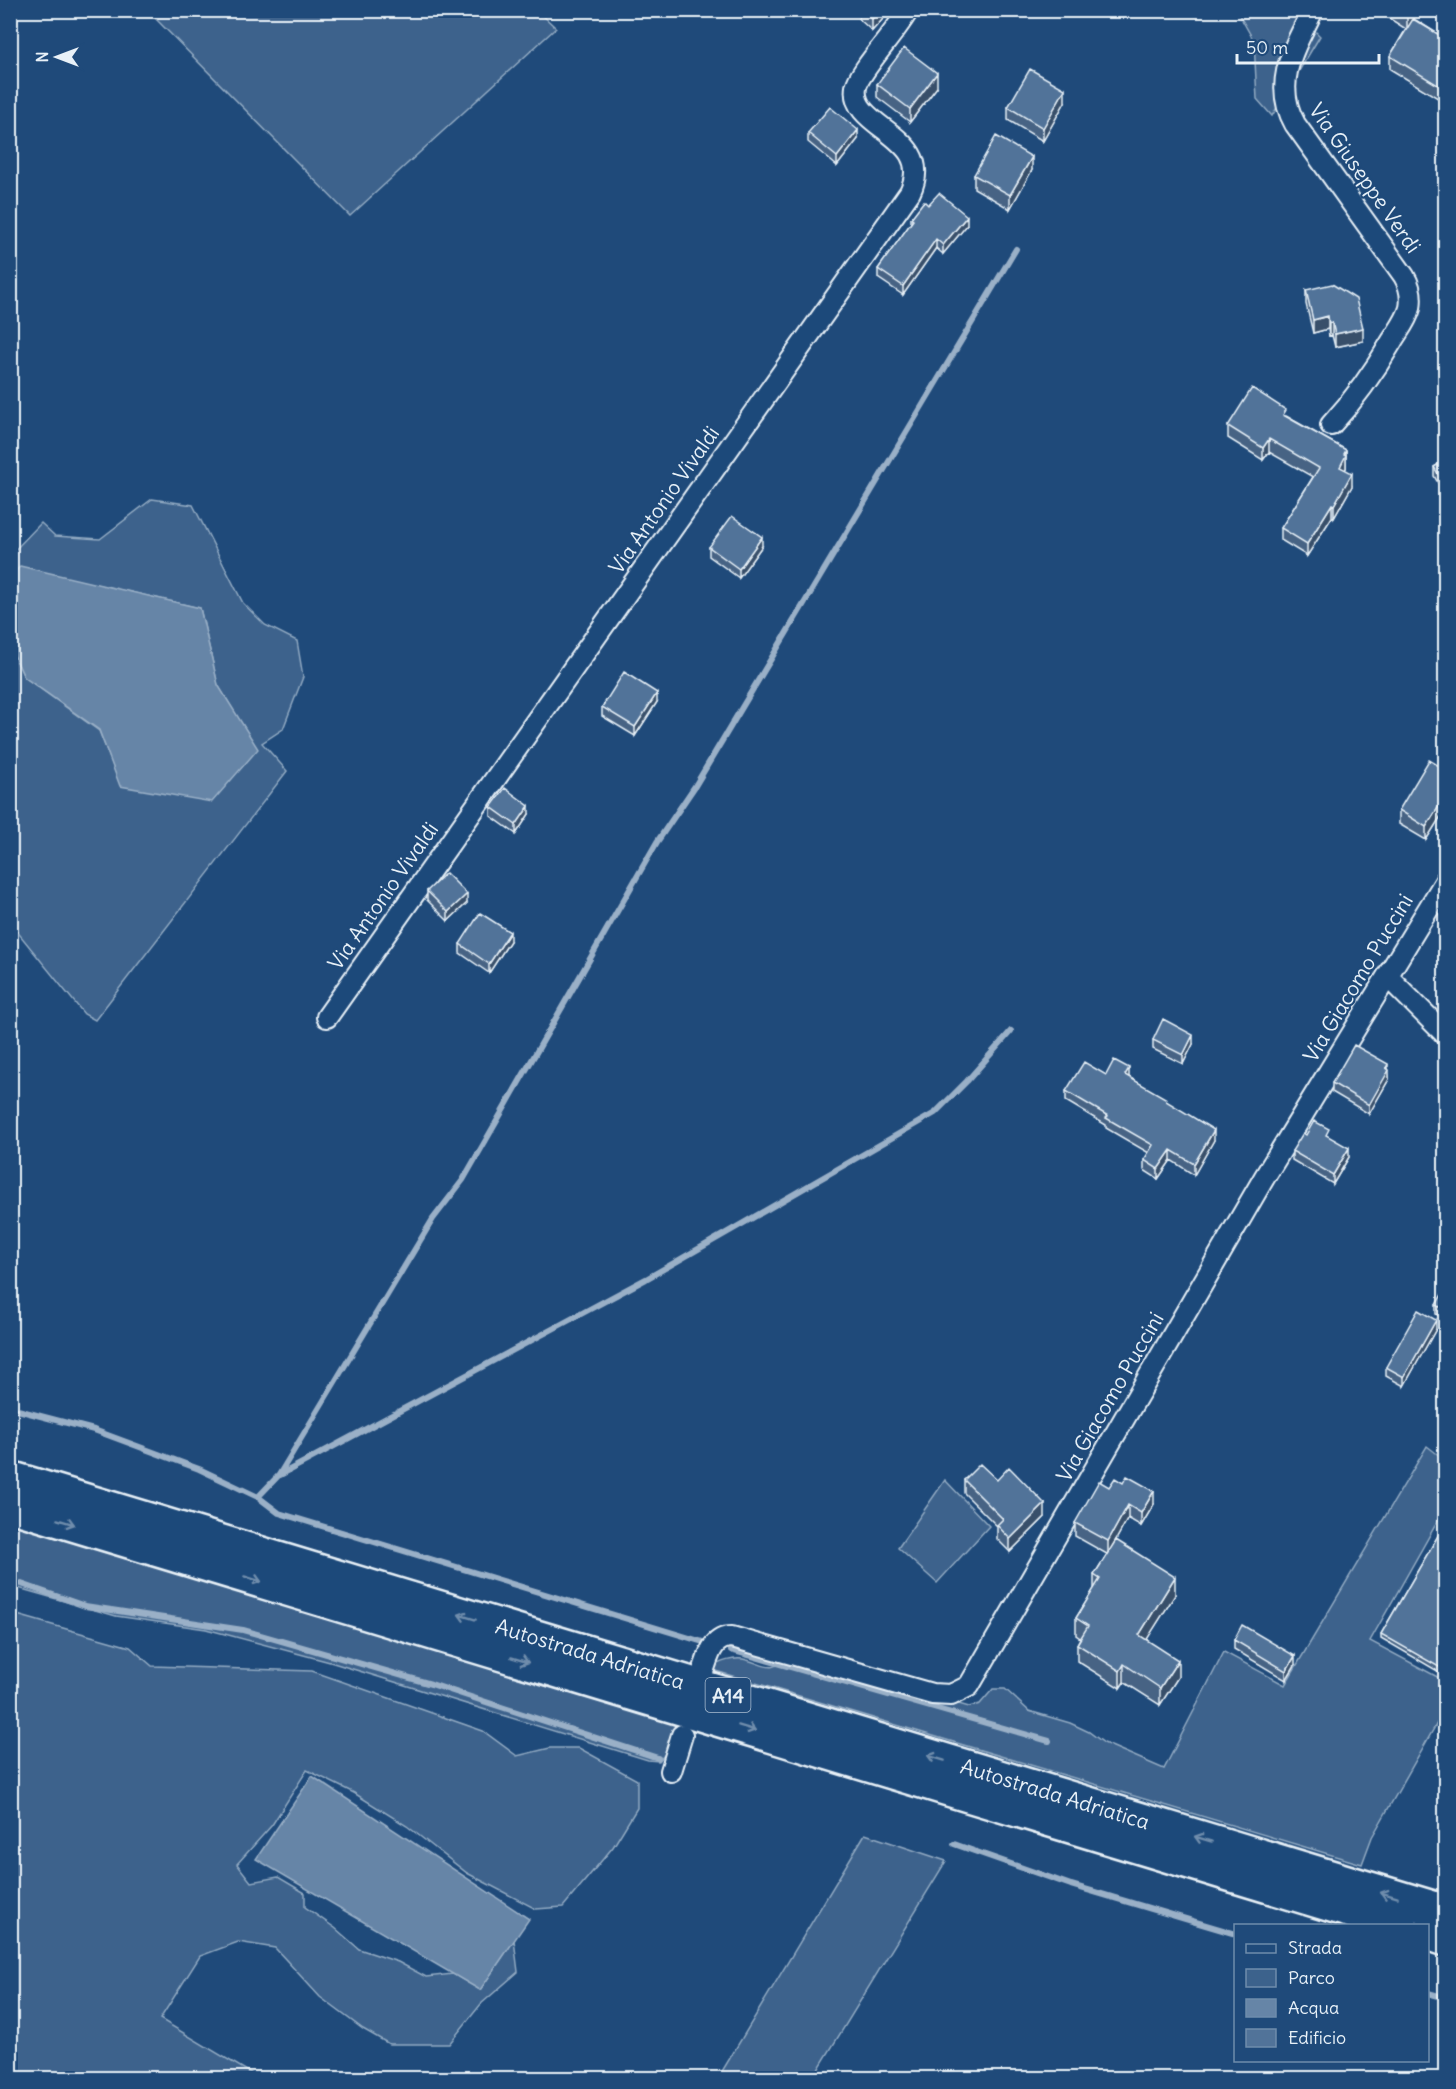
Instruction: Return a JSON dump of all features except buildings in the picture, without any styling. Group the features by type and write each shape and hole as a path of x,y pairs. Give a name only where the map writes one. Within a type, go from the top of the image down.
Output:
{"highway":[{"name":"Autostrada Adriatica","path":"10,1479 1446,1912"},
{"name":"Autostrada Adriatica","path":"10,1505 1394,1924"},
{"path":"1429,1934 1446,1939"}],"street":[{"name":"Via Antonio Vivaldi","path":"327,1017 910,192 917,171 913,156 863,109 856,93 860,77 908,10"},
{"name":"Via Giuseppe Verdi","path":"1313,10 1286,70 1284,89 1286,106 1295,124 1404,276 1409,286 1411,299 1406,319 1369,380 1331,425"},
{"name":"Via Giacomo Puccini","path":"704,1669 714,1646 722,1638 732,1637 932,1694 951,1695 969,1686 1264,1178 1446,880"},
{"path":"1388,977 1446,1035"},
{"path":"671,1772 682,1734"}],"green space":[{"path":"163,10 537,10 556,28 350,216 155,18"},
{"path":"1237,11 1295,11 1320,36 1272,116 1257,99 1254,41"},
{"path":"152,499 193,505 243,603 265,625 297,641 303,677 283,729 262,743 287,771 95,1020 84,1014 11,924 10,646 24,677 99,731 121,786 257,749 218,685 200,608 20,567 11,578 11,554 41,523 55,536 100,539"},
{"path":"1427,1446 1445,1460 1445,1508 1370,1641 1445,1681 1445,1709 1372,1837 1362,1864 709,1669 732,1659 747,1660 773,1667 790,1655 969,1707 980,1704 993,1689 1005,1689 1029,1711 1070,1723 1089,1732 1104,1743 1164,1769 1224,1652 1285,1685"},
{"path":"945,1480 989,1526 937,1583 898,1548"},
{"path":"10,1520 680,1724 671,1747 659,1761 648,1760 330,1662 206,1629 116,1616 11,1586"},
{"path":"10,1613 130,1647 152,1666 312,1671 483,1731 517,1756 550,1748 579,1748 637,1780 637,1808 613,1847 563,1907 536,1909 467,1873 407,1826 354,1793 307,1770 272,1825 237,1864 251,1882 278,1877 305,1893 305,1907 335,1928 359,1949 398,1962 426,1977 453,1974 480,1990 514,1940 518,1972 481,2004 449,2044 389,2044 363,2029 320,1997 275,1948 238,1942 200,1956 160,2019 259,2078 11,2078"},
{"path":"865,1834 946,1861 813,2078 718,2078"}],"water":[{"path":"20,566 200,608 218,685 258,749 212,802 120,786 99,730 24,677 10,646 11,578"},
{"path":"312,1776 529,1919 480,1990 256,1859"}],"waterway":[{"path":"10,1408 94,1430 199,1469 258,1497 279,1475 433,1219 463,1180 657,842 695,786 1016,249"},
{"path":"280,1475 646,1279 935,1113 1011,1031"},
{"path":"258,1497 279,1513 703,1642"},
{"path":"10,1580 85,1606 243,1630 431,1684 658,1758"},
{"path":"731,1650 1049,1741"},
{"path":"954,1844 1071,1885 1234,1933"},
{"path":"1429,1993 1446,1998"}]}
